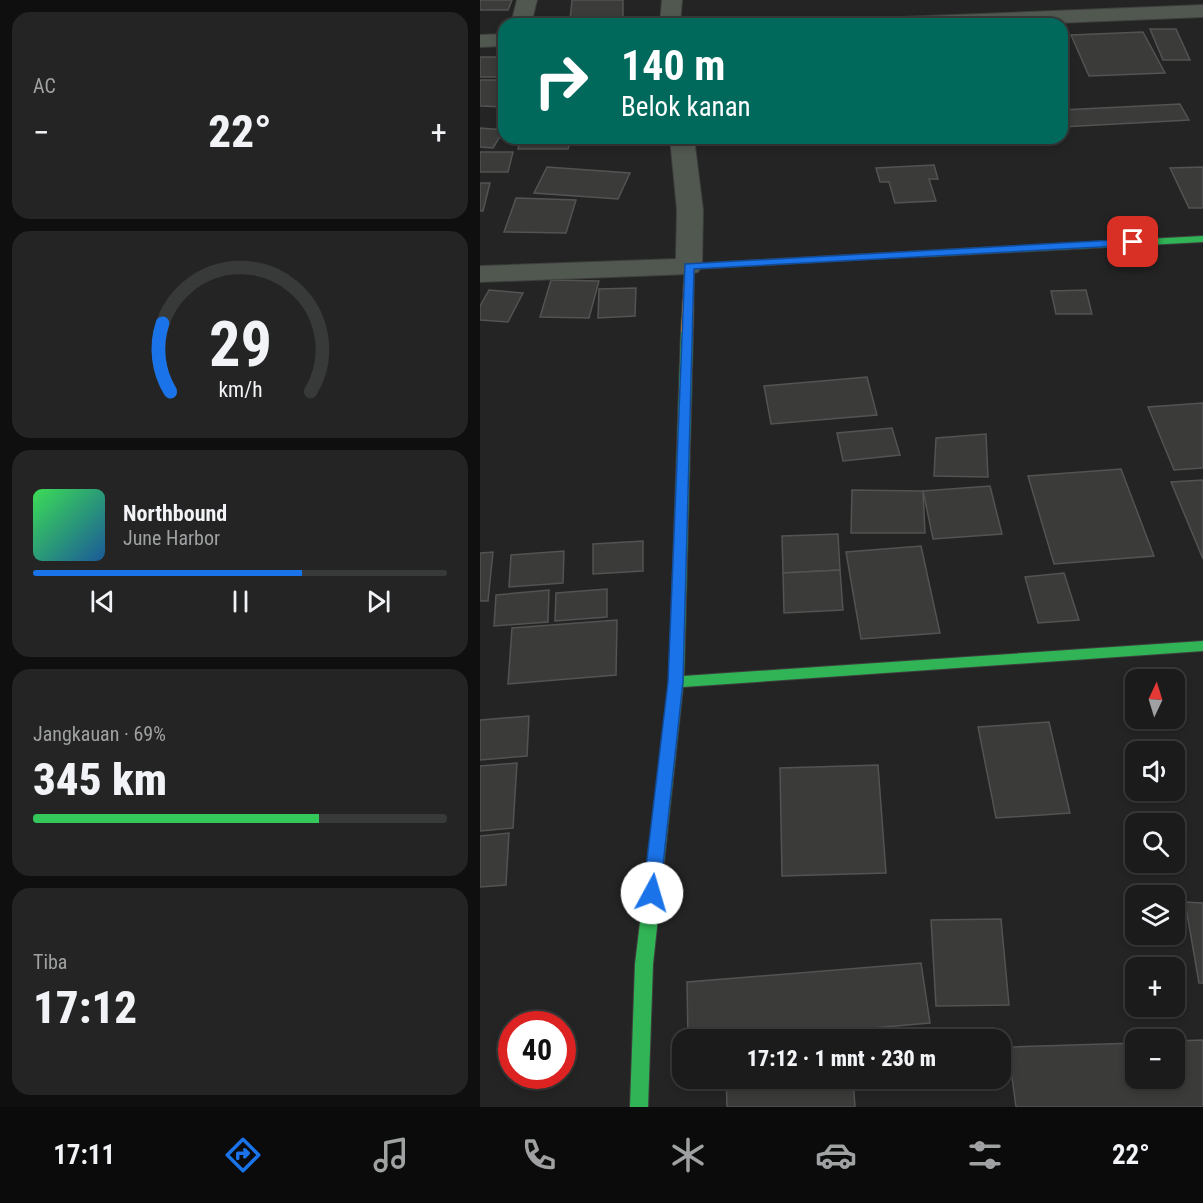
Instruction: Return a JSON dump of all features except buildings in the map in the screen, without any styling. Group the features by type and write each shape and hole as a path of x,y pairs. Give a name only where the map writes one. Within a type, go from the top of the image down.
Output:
{"street":[{"path":"522,18 527,0"},
{"path":"670,18 672,0"},
{"path":"1027,18 1203,11"},
{"path":"480,41 498,40"},
{"path":"639,1107 644,963 676,682 690,210 683,144"},
{"path":"480,274 689,266 1203,238"},
{"path":"676,682 1203,646"}],"traffic: fast":[{"path":"921,254 1203,239"},
{"path":"639,1107 644,964 676,682 687,332"},
{"path":"676,682 1203,646"}],"traffic: slow":[{"path":"687,332 689,266 921,254"}],"route":[{"path":"652,893 676,682 689,266 1133,242"}]}
